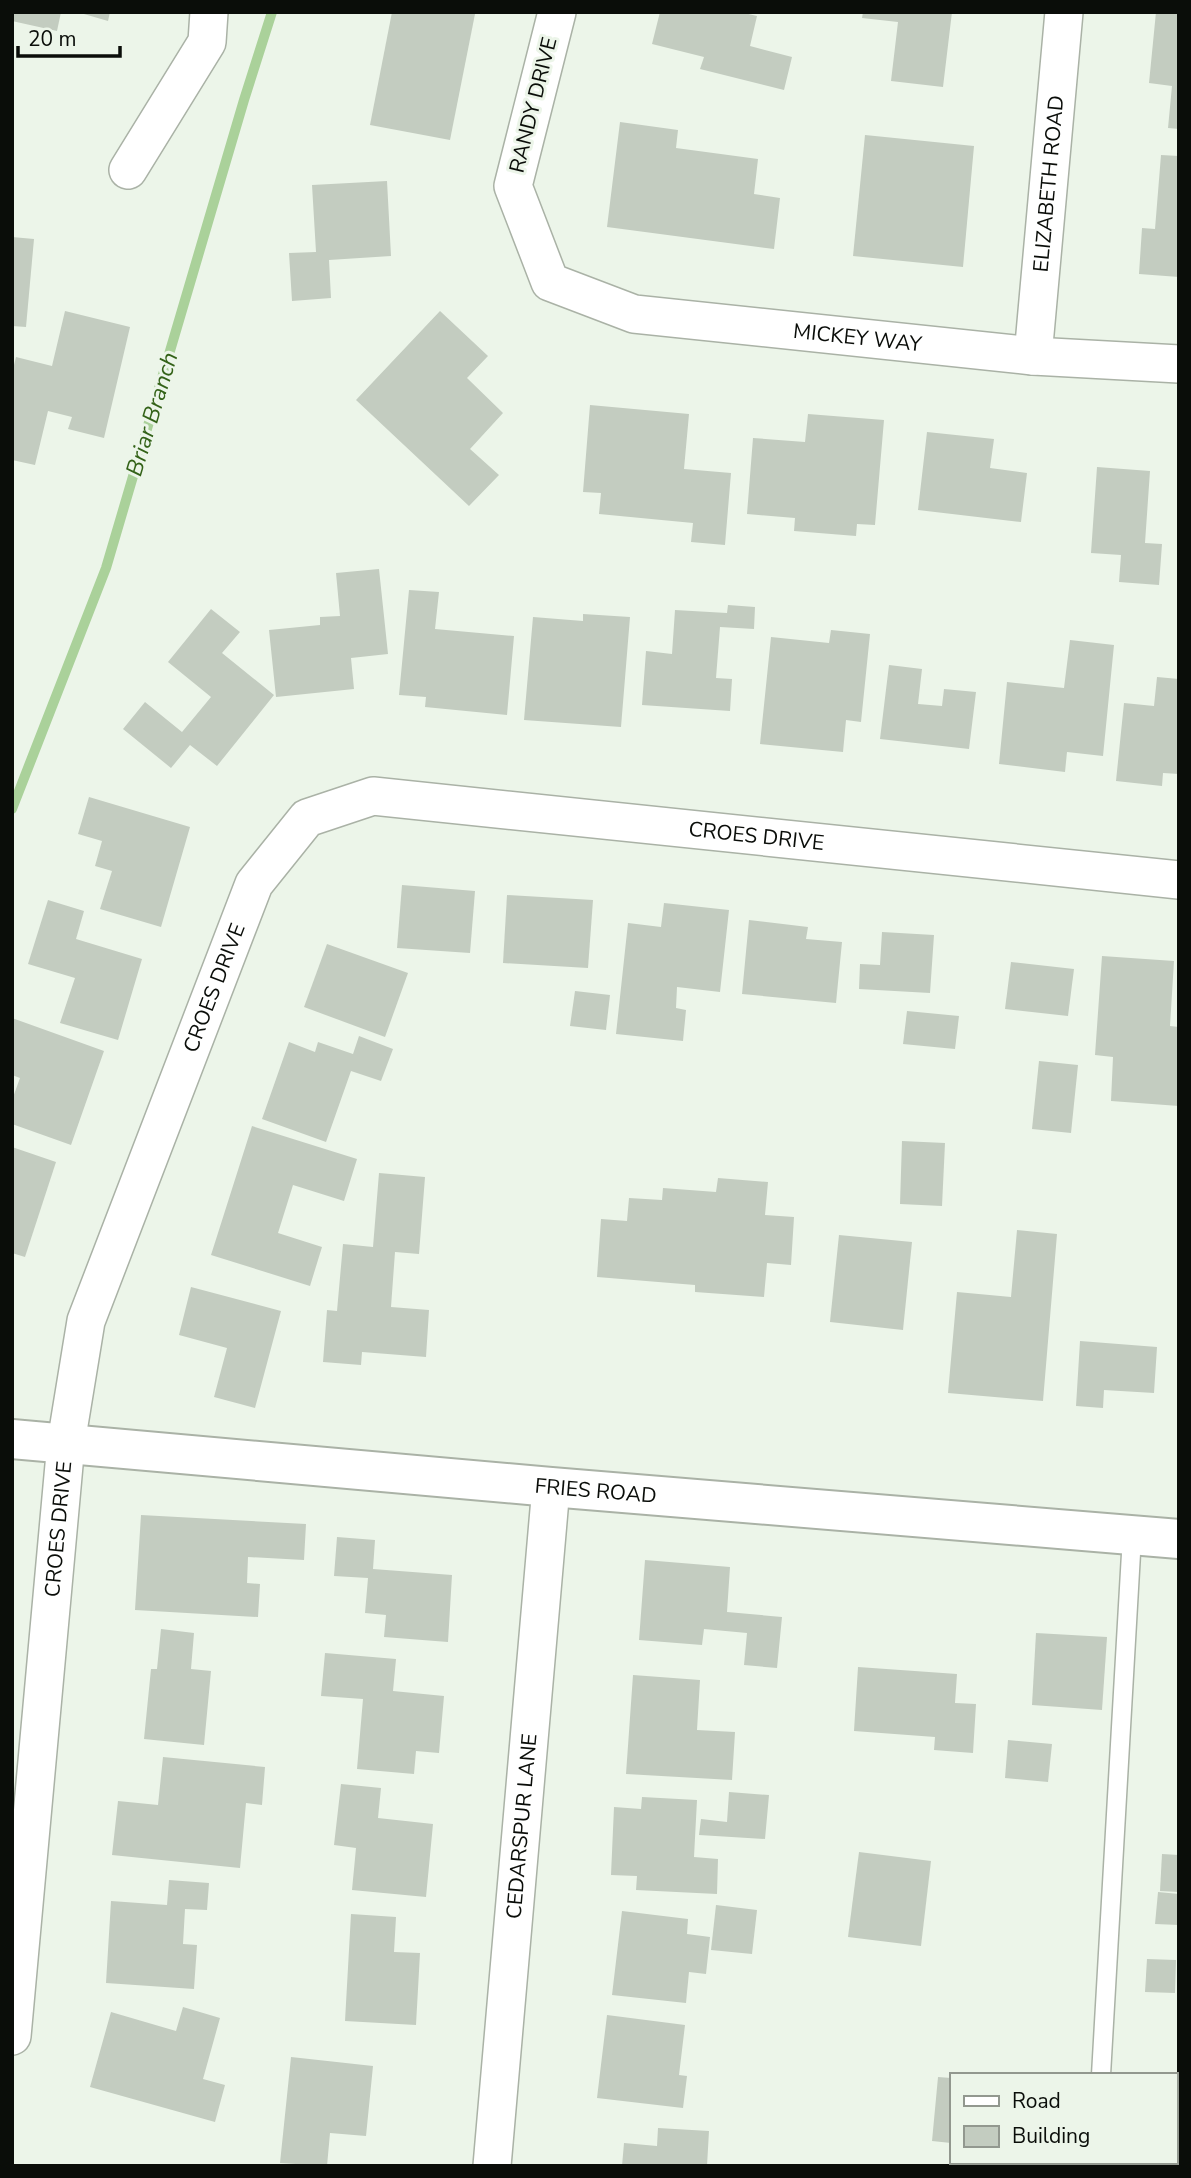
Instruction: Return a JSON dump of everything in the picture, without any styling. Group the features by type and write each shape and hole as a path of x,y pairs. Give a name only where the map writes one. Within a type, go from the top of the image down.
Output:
{"street":[{"path":"128,170 207,41 209,12"},
{"name":"RANDY DRIVE","path":"547,276 513,186 557,12"},
{"name":"ELIZABETH ROAD","path":"1033,356 1064,12"},
{"name":"MICKEY WAY","path":"547,276 550,282 634,314 1033,356 1179,364"},
{"name":"CROES DRIVE","path":"12,2036 66,1443 86,1321 254,884 307,818 373,796 1179,880"},
{"name":"FRIES ROAD","path":"12,1439 1179,1539"},
{"name":"CEDARSPUR LANE","path":"492,2166 551,1487"}],"lane":[{"path":"1101,2073 1132,1536"}],"building":[{"path":"12,12 61,12 57,31 12,21"},
{"path":"77,12 110,12 108,21"},
{"path":"392,12 475,14 450,140 370,125"},
{"path":"660,12 740,12 757,16 750,46 792,57 784,90 700,69 704,57 652,44"},
{"path":"863,12 952,12 943,87 891,81 898,22 862,18"},
{"path":"1156,12 1179,12 1179,129 1168,128 1172,86 1149,83"},
{"path":"620,122 678,130 676,148 758,159 754,194 780,198 774,249 607,227"},
{"path":"865,135 974,146 963,267 853,256"},
{"path":"1161,155 1179,156 1179,277 1139,274 1142,228 1155,229"},
{"path":"387,181 391,256 329,260 331,298 292,301 289,253 316,252 312,185"},
{"path":"12,237 34,239 26,327 12,326"},
{"path":"65,311 130,327 104,438 68,429 72,417 48,411 35,465 12,460 12,373 16,357 52,366"},
{"path":"440,311 488,356 467,378 503,413 470,449 499,475 469,506 356,400"},
{"path":"590,405 689,414 684,469 731,473 725,545 691,542 693,523 599,514 601,493 583,492"},
{"path":"808,414 884,420 875,525 857,524 856,536 794,531 795,518 747,514 753,438 805,442"},
{"path":"927,432 994,439 990,468 1027,473 1021,522 918,510"},
{"path":"1097,467 1150,471 1145,543 1162,544 1159,585 1119,582 1121,555 1091,553"},
{"path":"379,569 388,654 351,658 354,689 276,697 269,630 320,625 320,617 340,616 336,573"},
{"path":"409,590 439,592 435,629 514,636 507,715 425,707 426,697 399,695"},
{"path":"728,605 755,607 754,629 720,627 716,678 732,679 730,711 642,705 646,651 672,654 675,610 727,613"},
{"path":"211,609 240,632 222,653 274,695 217,766 190,745 171,768 123,729 145,702 182,732 211,697 168,662"},
{"path":"583,614 630,617 621,727 524,720 533,617 583,621"},
{"path":"831,630 870,634 861,722 846,720 843,752 760,744 771,637 829,643"},
{"path":"1070,640 1114,645 1103,756 1067,752 1065,772 999,764 1007,682 1064,688"},
{"path":"889,665 922,669 918,704 942,706 944,689 976,692 969,749 880,739"},
{"path":"1157,677 1179,679 1179,774 1163,773 1162,786 1116,781 1124,703 1154,706"},
{"path":"89,797 190,827 161,927 100,909 112,871 95,866 102,841 78,834"},
{"path":"402,885 475,891 470,953 397,948"},
{"path":"507,895 593,900 588,968 503,963"},
{"path":"48,900 84,911 76,939 142,959 118,1040 60,1023 75,978 28,964"},
{"path":"664,903 729,910 720,992 677,987 676,1008 686,1010 683,1041 616,1034 628,923 661,927"},
{"path":"749,920 808,927 806,939 842,942 836,1003 742,994"},
{"path":"882,932 934,935 930,993 859,989 860,964 880,965"},
{"path":"327,944 408,973 385,1037 304,1007"},
{"path":"1102,956 1174,961 1170,1026 1179,1027 1179,1106 1111,1101 1113,1057 1095,1055"},
{"path":"1011,962 1074,969 1068,1016 1005,1009"},
{"path":"575,991 610,995 606,1030 570,1026"},
{"path":"907,1011 959,1016 955,1049 903,1044"},
{"path":"12,1018 104,1051 71,1145 12,1124 12,1100 20,1078 12,1075"},
{"path":"359,1036 393,1049 381,1081 351,1071 326,1142 262,1119 289,1042 315,1052 318,1042 353,1054"},
{"path":"1039,1061 1078,1065 1071,1133 1032,1129"},
{"path":"252,1126 357,1159 344,1201 293,1185 278,1233 322,1247 310,1286 211,1255"},
{"path":"902,1141 945,1143 942,1206 900,1204"},
{"path":"12,1147 56,1162 25,1257 12,1253"},
{"path":"379,1173 425,1177 419,1254 395,1252 391,1307 429,1310 426,1357 362,1352 361,1365 323,1362 327,1310 337,1311 343,1244 373,1247"},
{"path":"718,1178 768,1182 765,1215 794,1217 791,1265 767,1263 764,1297 695,1292 695,1285 597,1277 601,1219 627,1221 629,1198 662,1200 663,1188 716,1192"},
{"path":"1017,1230 1057,1234 1043,1401 948,1393 957,1292 1011,1297"},
{"path":"839,1235 912,1242 903,1330 830,1322"},
{"path":"191,1287 281,1311 255,1408 214,1397 227,1348 179,1335"},
{"path":"1080,1341 1157,1347 1154,1393 1104,1390 1103,1408 1076,1406"},
{"path":"141,1515 306,1524 304,1560 248,1557 247,1583 260,1584 258,1617 135,1610"},
{"path":"337,1537 375,1540 373,1569 452,1575 448,1642 384,1637 386,1615 365,1613 368,1578 334,1576"},
{"path":"645,1560 730,1567 727,1612 782,1617 777,1668 744,1665 747,1633 704,1629 702,1645 639,1640"},
{"path":"161,1629 194,1633 191,1669 211,1671 204,1745 144,1739 151,1669 157,1669"},
{"path":"1036,1633 1107,1637 1102,1710 1032,1705"},
{"path":"325,1653 396,1659 393,1691 444,1696 439,1753 416,1751 414,1774 357,1769 363,1699 321,1696"},
{"path":"858,1667 957,1674 955,1703 976,1704 973,1753 934,1750 935,1737 854,1731"},
{"path":"633,1675 700,1680 697,1730 735,1732 732,1780 626,1774"},
{"path":"1008,1740 1052,1744 1048,1782 1005,1778"},
{"path":"163,1757 265,1767 262,1805 246,1803 240,1868 112,1855 118,1801 158,1805"},
{"path":"341,1784 381,1788 378,1818 433,1824 426,1897 352,1890 356,1848 334,1845"},
{"path":"729,1792 769,1795 765,1839 699,1835 701,1819 727,1822"},
{"path":"642,1797 697,1800 694,1857 718,1859 717,1894 636,1890 637,1876 611,1875 614,1807 641,1809"},
{"path":"859,1852 931,1861 921,1946 848,1937"},
{"path":"1162,1854 1179,1855 1179,1892 1160,1891"},
{"path":"169,1880 209,1883 207,1910 185,1909 183,1944 197,1945 194,1989 106,1983 111,1901 167,1905"},
{"path":"1158,1892 1179,1894 1179,1925 1155,1924"},
{"path":"716,1905 757,1910 752,1954 711,1950"},
{"path":"622,1911 688,1919 687,1934 710,1937 706,1974 689,1972 686,2003 612,1995"},
{"path":"351,1914 396,1917 394,1952 420,1953 416,2025 345,2021"},
{"path":"1147,1959 1176,1960 1175,1993 1145,1992"},
{"path":"183,2007 220,2018 203,2079 225,2085 215,2122 90,2087 111,2012 176,2031"},
{"path":"607,2015 685,2025 679,2075 687,2076 683,2108 597,2098"},
{"path":"291,2057 373,2066 366,2136 330,2133 327,2166 280,2163"},
{"path":"938,2077 950,2078 950,2143 932,2141"},
{"path":"1177,2091 1179,2091 1177,2119"},
{"path":"658,2128 709,2131 707,2166 622,2166 624,2143 657,2146"},
{"path":"1179,2152 1179,2166 1140,2166 1177,2164"}],"waterway":[{"name":"Briar Branch","path":"12,809 106,568 272,12"}]}
